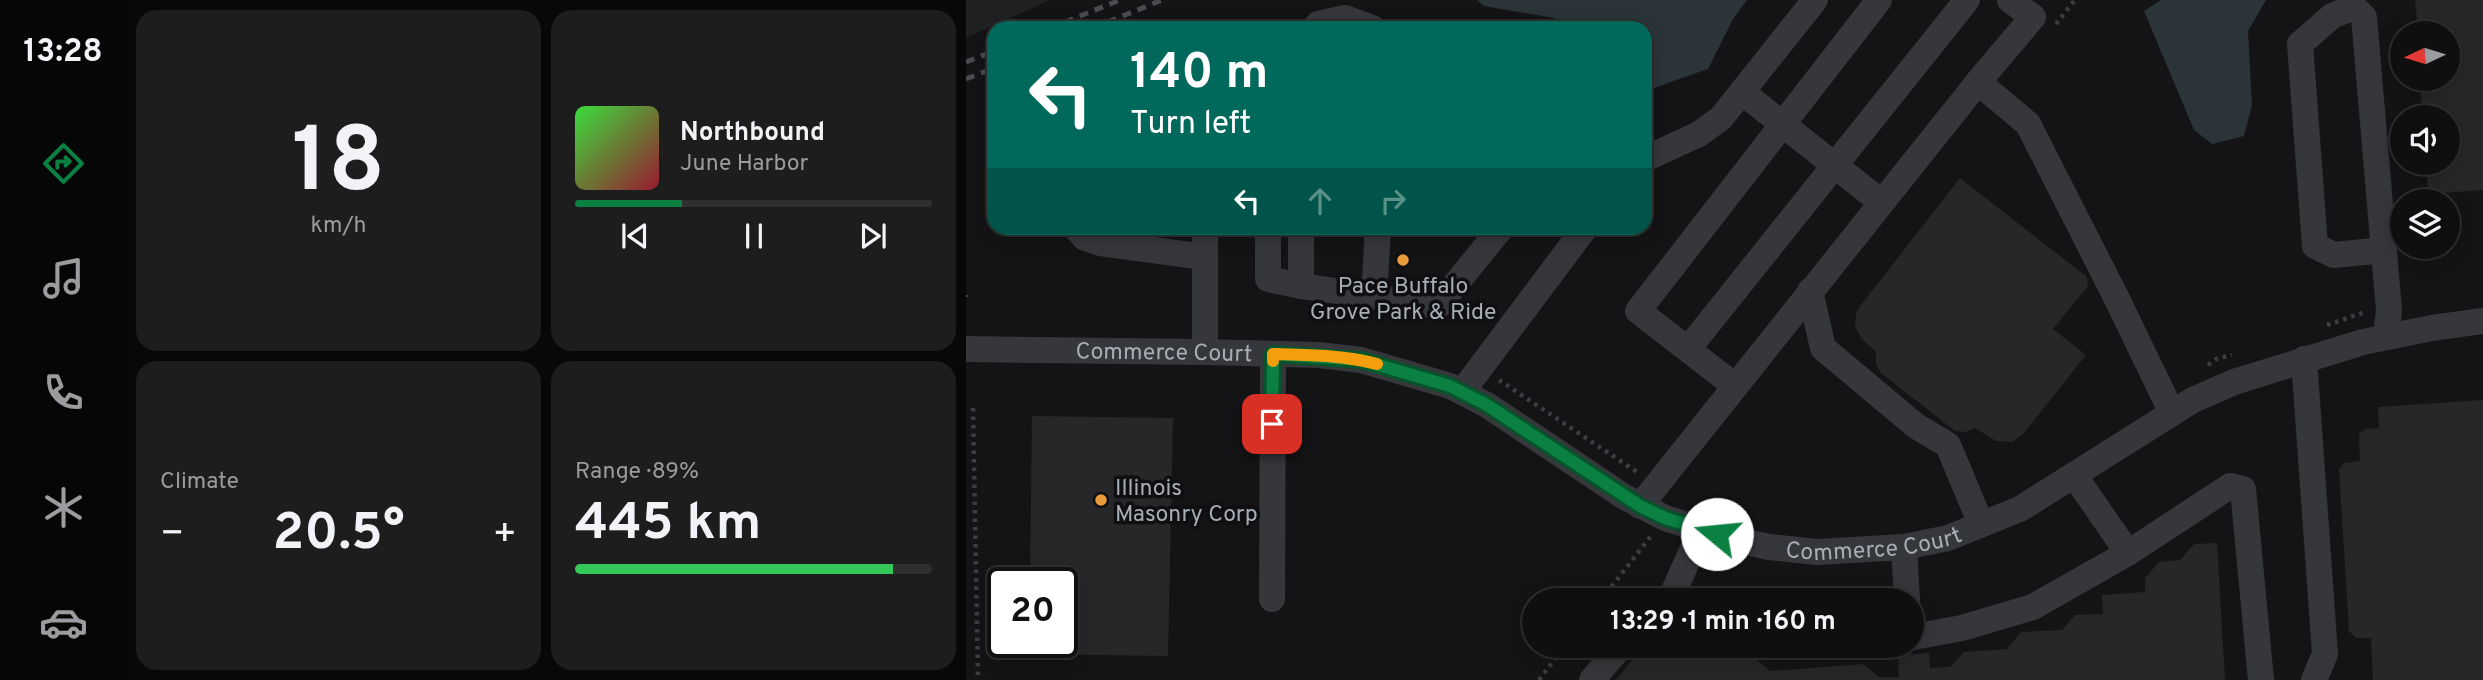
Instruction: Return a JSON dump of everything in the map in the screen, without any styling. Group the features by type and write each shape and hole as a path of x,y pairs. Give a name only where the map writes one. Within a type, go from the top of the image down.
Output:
{"lane":[{"path":"1652,156 1699,134 1721,118 1815,0"},
{"path":"1735,386 1639,311 1879,0"},
{"path":"1688,349 1967,0"},
{"path":"1648,496 1881,202 2040,8 2010,0"},
{"path":"2384,250 2334,255 2315,246 2300,44 2332,16 2354,7 2364,18 2384,250 2389,310 2386,337"},
{"path":"1332,21 1345,18 1353,21"},
{"path":"1978,82 2028,124 2172,413"},
{"path":"1742,92 1881,202"},
{"path":"1082,235 1100,243 1205,257"},
{"path":"1205,235 1205,352"},
{"path":"1268,235 1268,279 1438,306 1495,235"},
{"path":"1301,235 1301,286"},
{"path":"1374,297 1378,235"},
{"path":"1462,392 1580,235"},
{"path":"1810,291 1823,348 1916,426 1948,446 1981,524"},
{"name":"Commerce Court","path":"966,349 1205,352 1361,360 1462,392 1648,496 1665,518 1769,547 1817,552 1904,547 1948,538 2020,509 2193,400 2234,382 2304,359 2386,337 2483,321"},
{"path":"1272,599 1273,354"},
{"path":"2304,359 2325,654 2314,680"},
{"path":"2074,475 2128,553"},
{"path":"1924,634 1962,628 2033,607 2128,553 2230,486 2243,489 2261,680"},
{"path":"1675,588 1701,530"},
{"path":"1904,547 1906,588"},
{"path":"1592,680 1611,658"}],"path":[{"path":"2324,327 2360,313 2389,310"},
{"path":"2205,366 2216,359 2240,352"},
{"path":"1480,367 1648,496"},
{"path":"973,408 978,680"},
{"path":"1539,680 1556,658"}],"shaded area":[{"path":"966,0 1050,0 1004,21 987,21 987,28 966,38"},
{"path":"1477,0 1747,0 1733,19 1708,69 1652,89 1652,21 1556,21 1554,18 1484,6"},
{"path":"2161,0 2266,0 2248,31 2252,105 2244,136 2212,144 2194,130 2144,11"}],"building":[{"path":"2415,0 2483,0 2483,190 2428,189 2427,175 2460,175 2460,105 2421,105 2421,91 2460,91 2460,21 2415,21"},
{"path":"1960,178 2087,277 2088,286 2053,329 2086,355 2023,434 2012,442 1996,441 1975,428 1966,432 1955,431 1881,373 1876,364 1876,352 1861,338 1855,326 1856,313 1861,305"},
{"path":"2483,400 2483,680 2373,680 2371,638 2356,638 2349,631 2339,469 2344,463 2360,461 2359,434 2365,429 2379,428 2378,407"},
{"name":"Illinois Masonry Corp","path":"1032,416 1173,418 1168,656 1078,655 1078,567 1030,567"},
{"path":"2217,543 2225,680 1616,680 1633,658 1754,658 1770,671 1863,664 1879,677 1899,677 1898,658 1924,658 1924,653 1929,653 1930,668 1950,667 1964,652 2007,649 2021,632 2062,630 2075,615 2103,614 2102,595 2145,592 2145,578 2159,562 2180,560 2194,544"}],"railway":[{"path":"1068,21 1120,0"},
{"path":"1110,21 1162,0"},
{"path":"966,62 987,54"},
{"path":"966,79 987,71"}],"slow traffic":[{"path":"1273,361 1273,354 1319,355 1377,364"}],"place":[{"name":"Pace Buffalo Grove Park & Ride","path":"1403,260"},
{"name":"Illinois Masonry Corp","path":"1101,500"}],"route":[{"path":"1272,424 1273,354 1319,355 1361,360 1450,386 1487,405 1640,506 1665,518 1717,534"}]}
